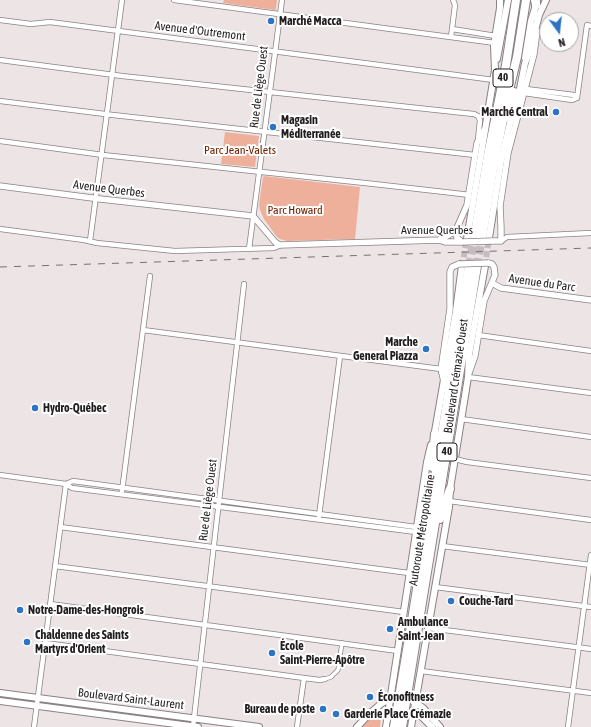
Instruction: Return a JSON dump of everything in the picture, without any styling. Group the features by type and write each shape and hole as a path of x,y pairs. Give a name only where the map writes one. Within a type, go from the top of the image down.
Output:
{"highway":[{"name":"40","path":"478,240 488,156 506,64 516,0"},
{"name":"40","path":"478,240 517,57 526,0"},
{"path":"511,119 517,57"},
{"name":"Autoroute Métropolitaine","path":"402,727 427,525 474,265"},
{"name":"Autoroute Métropolitaine","path":"394,727 431,551 474,265"},
{"path":"427,525 435,434"},
{"path":"431,551 450,489"}],"main road":[{"path":"495,70 495,40 500,0"},
{"path":"525,63 541,11 546,0"},
{"path":"478,240 486,127 507,1"},
{"path":"478,240 516,104 525,63 531,21 536,2"},
{"name":"Boulevard Crémazie Ouest","path":"411,727 411,711 419,685 436,587 468,377 474,265"},
{"name":"Boulevard Crémazie Ouest","path":"386,727 393,699 393,681 428,458 435,434 444,382 474,265"},
{"path":"393,681 397,687"},
{"path":"412,688 419,685"},
{"name":"Boulevard Saint-Laurent","path":"0,693 259,727"},
{"path":"357,727 384,701 393,699"},
{"name":"Boulevard Saint-Laurent","path":"0,701 198,727"},
{"path":"413,701 424,708 440,727"},
{"path":"411,711 422,717 432,727"}],"street":[{"path":"90,241 122,0"},
{"path":"174,0 451,37 495,40"},
{"name":"Rue de Liège Ouest","path":"249,249 282,0"},
{"path":"451,37 455,6 453,0"},
{"name":"Avenue d'Outremont","path":"0,20 30,24 50,22 118,30 494,80"},
{"path":"501,241 500,206 505,172 510,144 534,54 537,25"},
{"path":"525,91 574,95 577,98 587,25 591,26"},
{"path":"452,29 495,40"},
{"path":"0,60 112,75 270,93 472,113 477,115 480,120 466,208 456,230 449,236 439,240"},
{"path":"0,100 107,115 475,155"},
{"path":"477,143 486,127"},
{"path":"0,141 102,155 469,195"},
{"name":"Avenue Querbes","path":"0,186 253,216"},
{"path":"0,229 97,243 175,251 274,248 279,244 253,216"},
{"path":"456,230 457,238 478,240"},
{"name":"Avenue Querbes","path":"279,244 439,240 445,242 478,240 501,241 507,237 591,234"},
{"name":"Boulevard Crémazie Ouest","path":"440,369 450,309 450,272 454,266 493,265 495,269 495,276 484,301 475,356 468,377"},
{"path":"121,494 150,276"},
{"name":"Avenue du Parc","path":"492,283 501,288 591,300"},
{"name":"Rue de Liège Ouest","path":"193,727 244,284"},
{"path":"143,330 440,369 444,382"},
{"path":"478,335 591,351"},
{"path":"319,520 340,356"},
{"path":"468,377 591,393"},
{"path":"461,419 591,437"},
{"path":"455,459 467,462 591,478"},
{"path":"0,475 66,484 72,488 319,520 416,530"},
{"path":"66,484 73,481 319,514 416,530"},
{"path":"34,727 66,484"},
{"path":"449,501 591,520"},
{"path":"60,527 409,573"},
{"path":"442,546 590,565"},
{"path":"568,727 591,555"},
{"path":"55,566 404,612"},
{"path":"436,587 591,607"},
{"path":"50,604 398,650"},
{"path":"429,628 591,649"},
{"path":"45,643 320,680 331,677 338,670 342,643"},
{"path":"421,671 591,693"},
{"path":"297,727 304,678"}],"green space":[{"path":"224,0 277,0 275,10 223,3"},
{"name":"Parc Jean-Valets","path":"225,132 259,136 255,167 221,164"},
{"name":"Parc Howard","path":"264,176 360,187 355,239 287,241 277,237 264,219 260,210 259,205"},
{"path":"382,708 380,727 362,727 377,711"}],"tunnel":[{"path":"485,266 489,238"},
{"path":"462,266 467,239"},
{"path":"469,266 474,239"},
{"path":"477,266 482,239"}],"railway":[{"path":"0,267 591,248"}],"place":[{"name":"Marché Macca","path":"271,21"},
{"name":"Marché Central","path":"556,112"},
{"name":"Magasin Méditerranée","path":"273,127"},
{"name":"Marche General Piazza","path":"426,349"},
{"name":"Hydro-Québec","path":"35,408"},
{"name":"Couche-Tard","path":"451,601"},
{"name":"Notre-Dame-des-Hongrois","path":"20,610"},
{"name":"Ambulance Saint-Jean","path":"390,629"},
{"name":"Chaldenne des Saints Martyrs d'Orient","path":"27,642"},
{"name":"École Saint-Pierre-Apôtre","path":"272,653"},
{"name":"Éconofitness","path":"370,697"},
{"name":"Bureau de poste","path":"323,709"},
{"name":"Garderie Place Crémazie","path":"336,714"}]}
